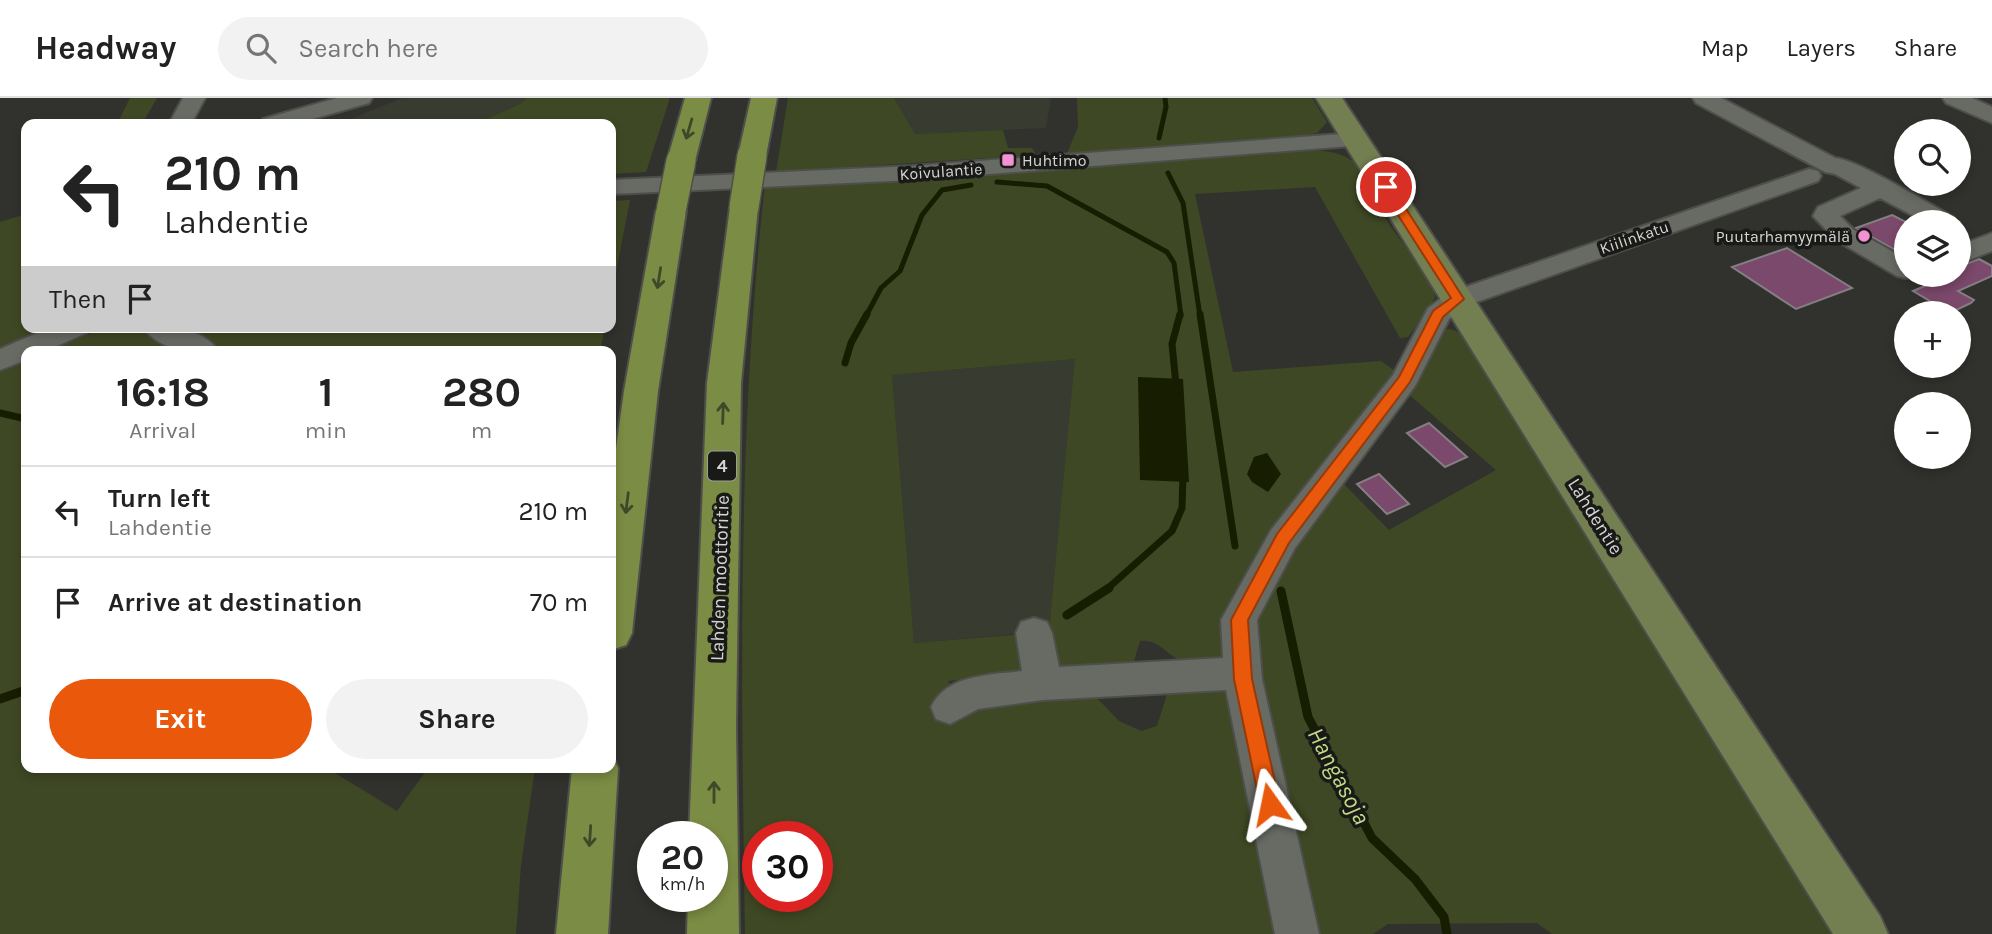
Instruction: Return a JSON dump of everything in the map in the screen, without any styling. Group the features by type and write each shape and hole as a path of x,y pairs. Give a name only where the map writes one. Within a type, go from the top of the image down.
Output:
{"highway":[{"path":"616,593 641,391 671,211 698,98"},
{"name":"Lahden moottoritie","path":"713,934 714,726 724,383 744,207 764,98"},
{"path":"582,934 595,773"}],"main road":[{"name":"Lahdentie","path":"1329,98 1862,934"}],"street":[{"path":"183,119 194,98"},
{"path":"288,119 361,98"},
{"path":"1704,98 1826,169 1881,188 1922,210"},
{"path":"1954,98 1992,116"},
{"name":"Koivulantie","path":"616,187 912,173 1355,139"},
{"name":"Kiilinkatu","path":"1458,299 1826,169"},
{"path":"1881,188 1827,212 1826,216 1845,235 1894,263"},
{"path":"1971,235 1988,242"},
{"path":"1971,250 1988,242"},
{"path":"1297,934 1243,673 1240,620 1264,570 1283,539 1405,379 1438,314 1458,299"},
{"path":"32,346 62,333"},
{"path":"169,333 193,346"},
{"path":"0,360 21,351"},
{"path":"1034,633 1043,684"},
{"path":"950,707 970,694 1043,684 1243,673"}],"shaded area":[{"path":"130,98 157,98 145,119 120,119"},
{"path":"402,98 527,98 520,104 486,119 350,119"},
{"path":"527,98 670,98 646,172 616,174 616,119 486,119 520,104"},
{"path":"788,98 894,98 915,134 1003,130 1008,148 1031,148 1035,155 776,172"},
{"name":"Huhtimo","path":"894,98 1051,98 1046,128 915,134"},
{"path":"1077,98 1312,98 1327,122 1317,133 1288,138 1066,156 1078,127"},
{"path":"1298,150 1339,154 1361,168 1390,226 1431,280 1435,297 1408,337 1400,338 1315,187 1195,194 1233,372 1381,361 1395,371 1346,447 1225,662 1185,661 1153,642 1140,641 1132,668 1055,668 1049,631 1075,359 892,375 914,643 1023,634 1025,668 1018,675 948,681 960,705 1077,686 1096,697 1119,721 1141,731 1157,726 1168,691 1231,686 1283,934 745,934 745,912 833,912 833,821 744,821 742,653 745,465 756,278 765,184"},
{"path":"630,200 616,273 616,201"},
{"path":"21,216 21,333 46,333 0,352 0,222"},
{"path":"1438,329 1450,329 1463,334 1840,934 1552,934 1537,923 1388,924 1373,934 1311,934 1249,622 1286,548 1342,482 1389,530 1496,470 1406,392"},
{"path":"90,333 604,333 601,346 61,346"},
{"path":"1076,359 1049,631 914,643 892,375"},
{"path":"21,362 21,773 335,773 397,811 424,773 534,773 521,865 516,934 0,934 0,372"},
{"path":"1138,377 1183,379 1189,482 1140,480"},
{"path":"1267,453 1281,474 1268,492 1252,482 1247,474 1254,457"}],"building":[{"path":"1894,216 1894,249 1856,228"},
{"path":"1787,248 1852,288 1796,309 1732,267"},
{"path":"1979,259 1992,266 1992,276 1971,285 1971,262"},
{"path":"1922,287 1967,287 1958,291 1974,300 1971,303 1930,301 1913,291"},
{"path":"1429,423 1467,457 1445,467 1407,433"},
{"path":"1379,474 1409,504 1387,514 1357,484"}],"waterway":[{"name":"Hangasoja","path":"1159,138 1166,107 1165,98"},
{"name":"Hangasoja","path":"1168,173 1183,203 1200,316"},
{"path":"997,182 1047,186 1167,252 1174,263 1181,316"},
{"path":"866,316 881,288 900,271 922,215 942,190 971,185"},
{"path":"845,363 851,343 867,314"},
{"path":"1176,385 1172,344 1180,314"},
{"name":"Hangasoja","path":"1200,314 1235,546"},
{"path":"0,413 21,418"},
{"path":"1107,589 1172,531 1182,508 1183,474"},
{"path":"1067,615 1109,588"},
{"name":"Hangasoja","path":"1281,591 1308,717 1372,838 1415,879 1444,917 1447,934"},
{"path":"0,699 21,692"}],"place":[{"name":"Huhtimo","path":"1008,160"},
{"name":"Puutarhamyymälä","path":"1864,236"}],"route":[{"path":"1270,804 1243,679 1240,620 1264,570 1283,539 1405,379 1438,314 1458,299 1386,187"}]}
